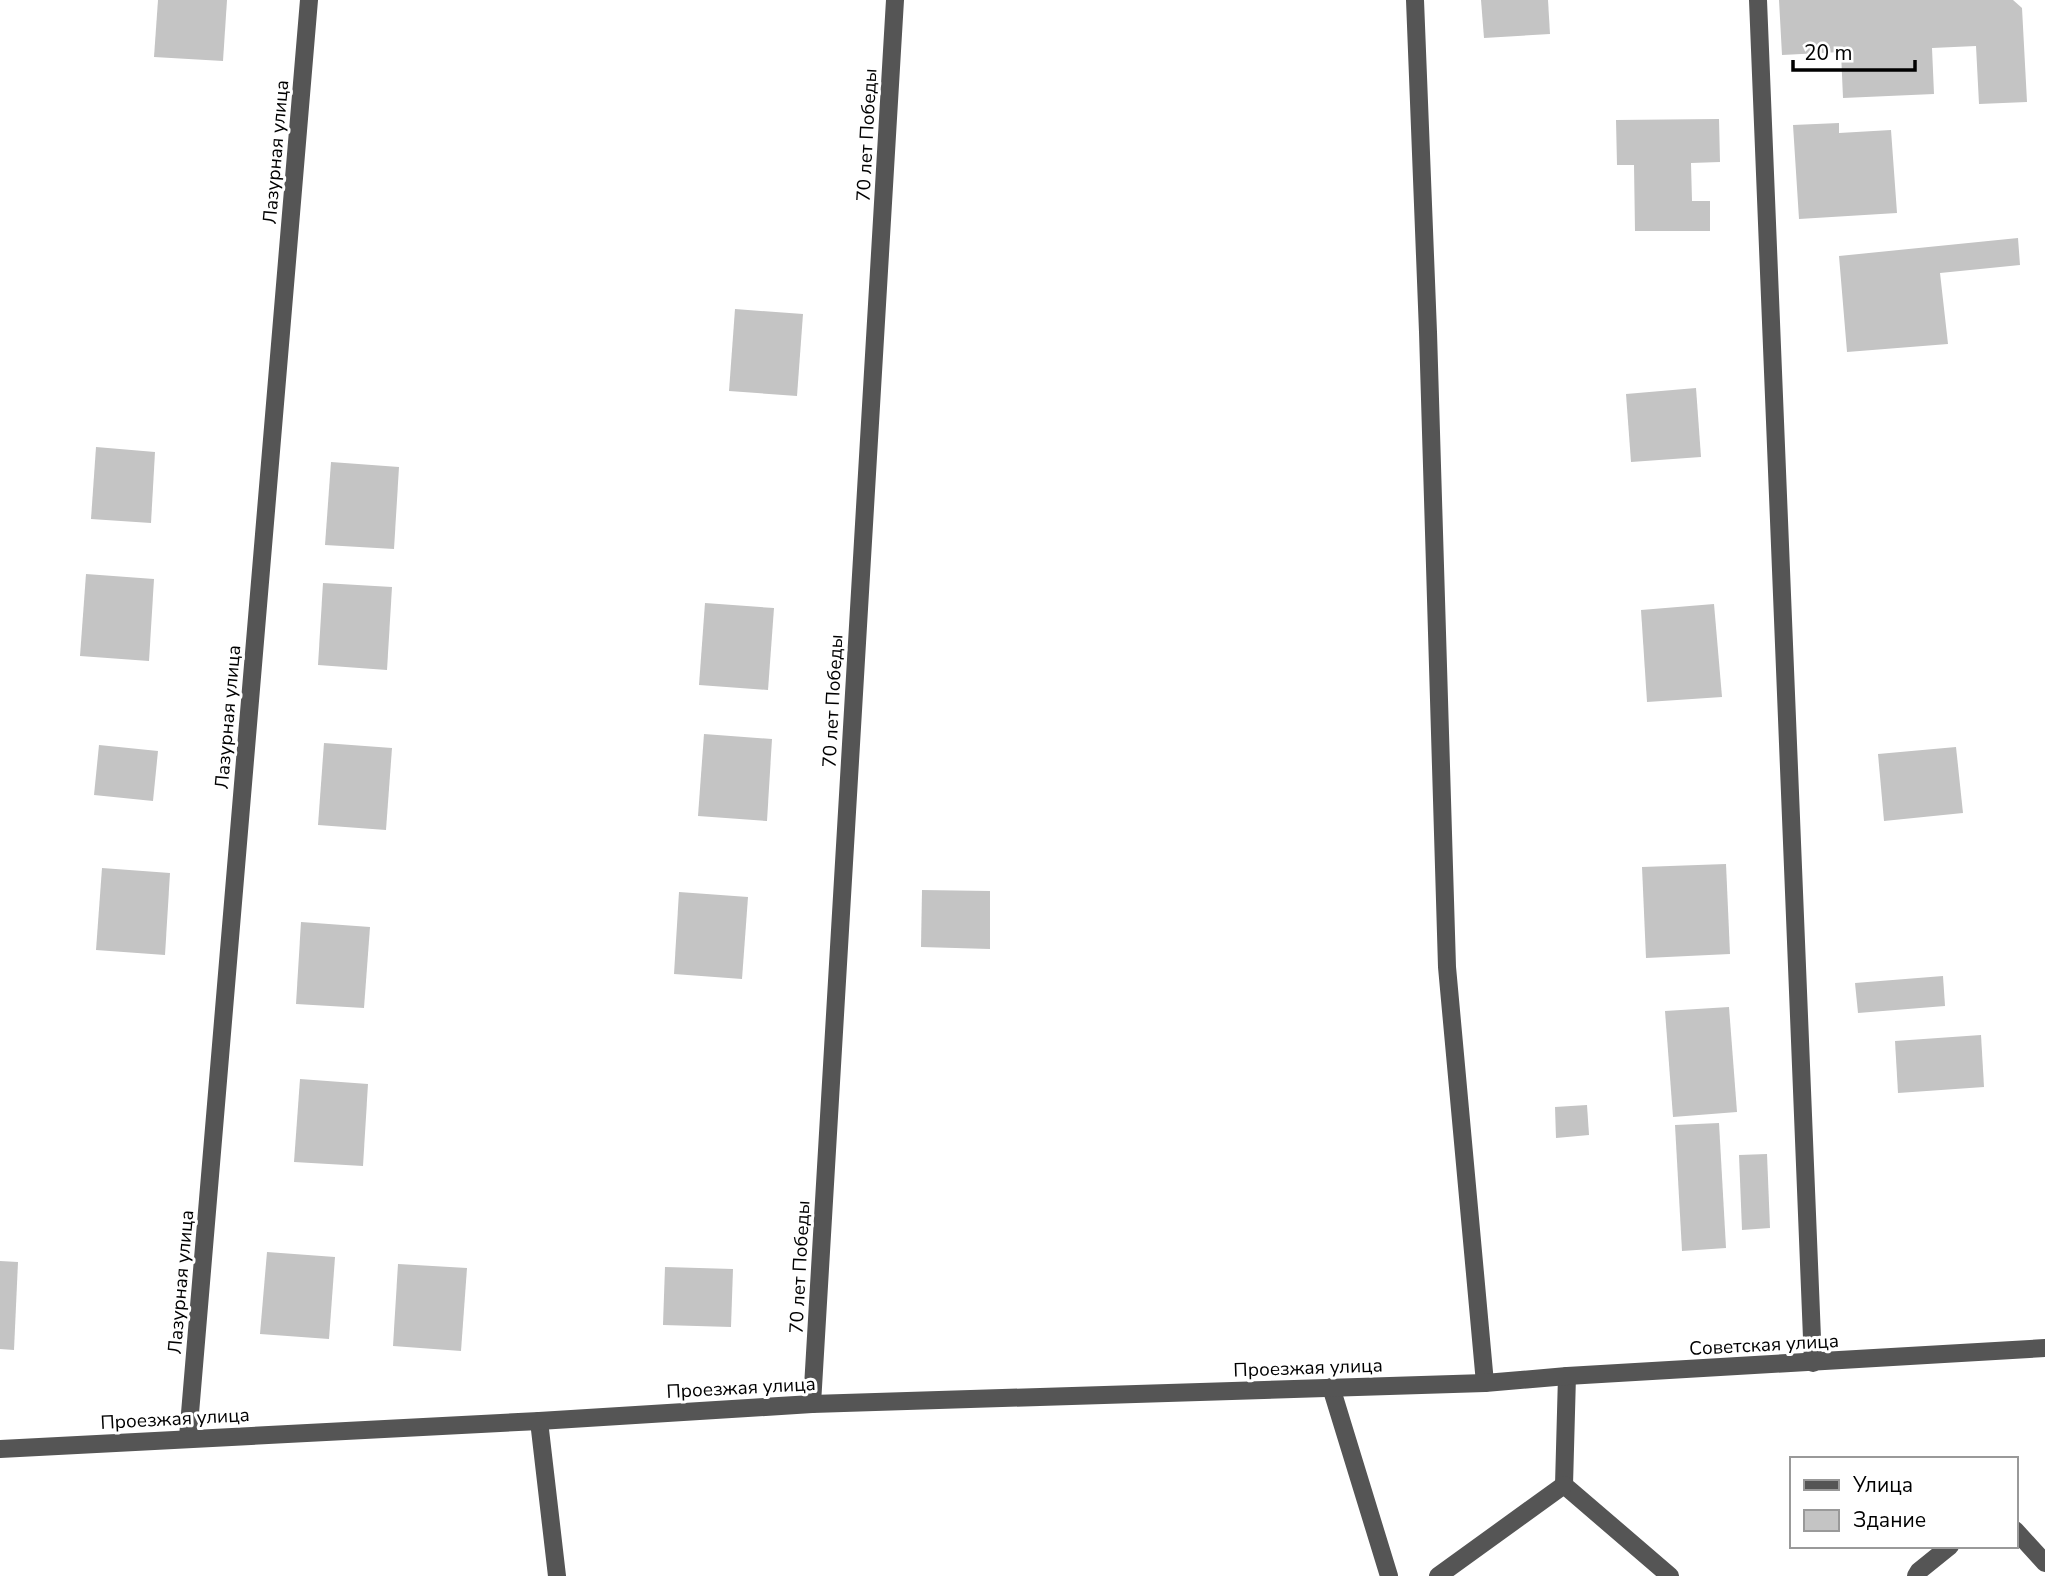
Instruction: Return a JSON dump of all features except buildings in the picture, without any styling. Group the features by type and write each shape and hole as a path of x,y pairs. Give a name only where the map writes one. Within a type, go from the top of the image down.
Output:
{"street":[{"name":"Лазурная улица","path":"188,1437 309,0"},
{"name":"70 лет Победы","path":"812,1404 895,0"},
{"path":"1415,0 1447,967 1485,1383"},
{"path":"1758,0 1813,1363"},
{"name":"Советская улица","path":"1485,1383 2045,1348"},
{"path":"1564,1485 1567,1376"},
{"name":"Проезжая улица","path":"0,1449 812,1404 1485,1383"},
{"path":"1331,1387 1389,1576"},
{"path":"539,1421 557,1576"},
{"path":"1438,1576 1564,1485"},
{"path":"1564,1485 1670,1576"},
{"path":"2017,1532 2045,1563"},
{"path":"1916,1576 1948,1548"}]}
